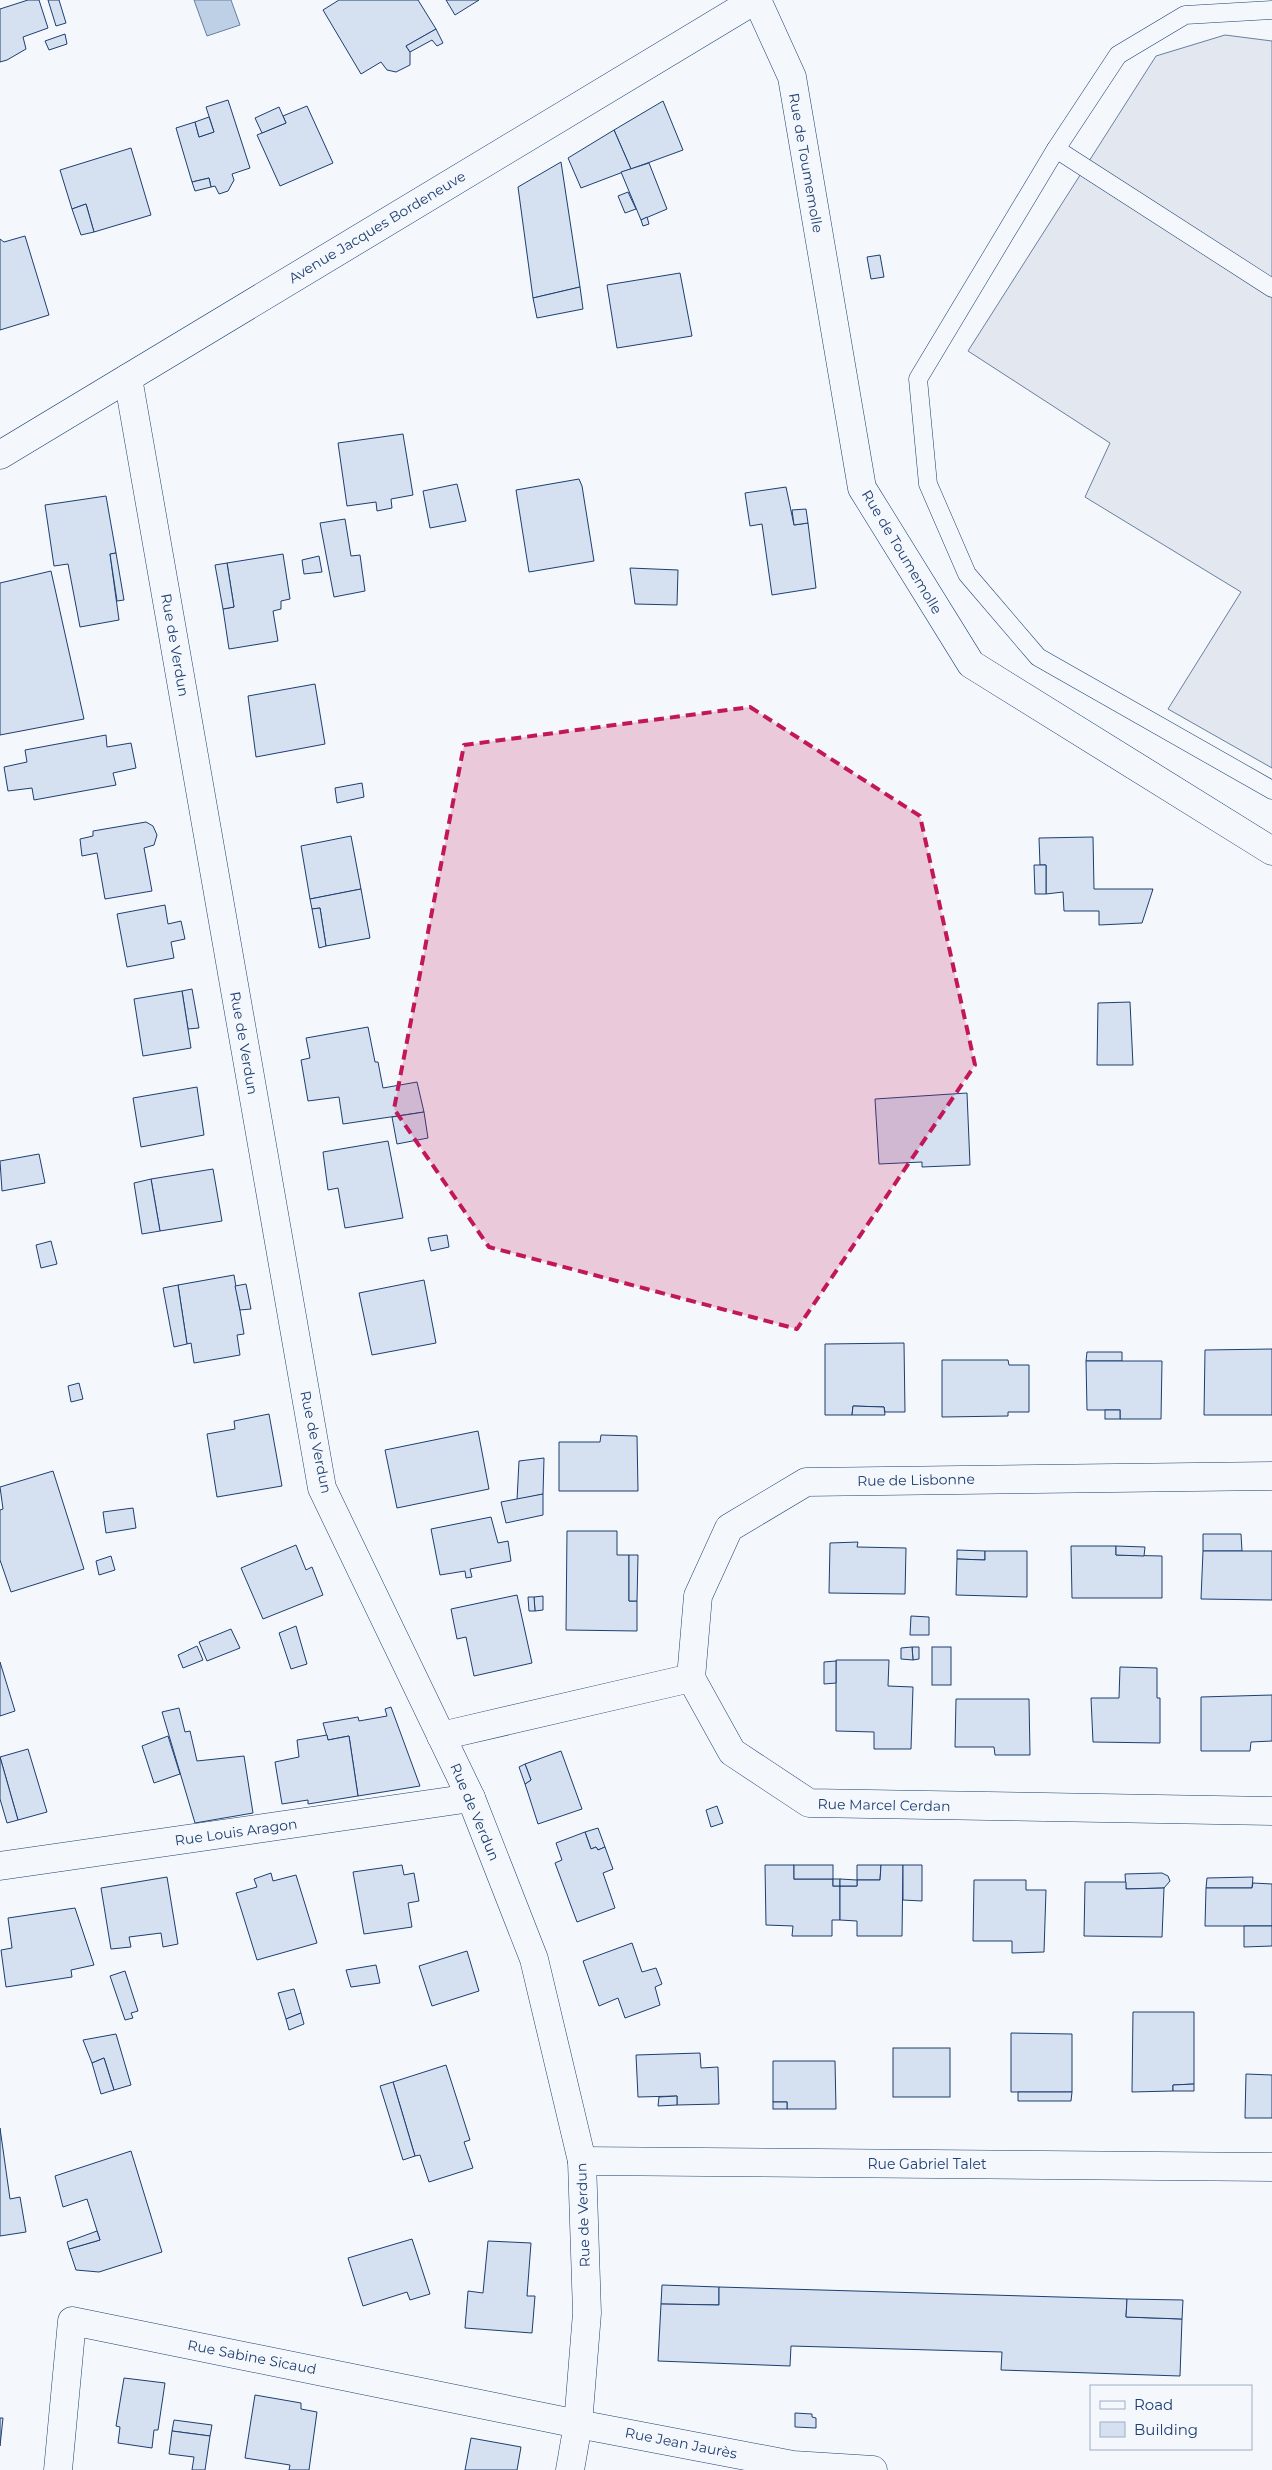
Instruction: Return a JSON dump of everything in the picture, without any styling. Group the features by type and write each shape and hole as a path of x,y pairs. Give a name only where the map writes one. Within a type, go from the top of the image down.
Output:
{"street":[{"name":"Avenue Jacques Bordeneuve","path":"0,455 756,0"},
{"name":"Rue de Toumemolle","path":"756,0 792,77 862,488 971,664 1272,851"},
{"name":"Rue de Verdun","path":"128,378 322,1488 471,1798 534,1959 582,2161 587,2313 578,2424 570,2470"},
{"name":"Rue de Lisbonne","path":"691,1678 698,1596 729,1528 806,1482 1272,1476"},
{"path":"441,1736 691,1678"},
{"name":"Rue Marcel Cerdan","path":"691,1678 732,1752 809,1804 1272,1812"},
{"name":"Rue Louis Aragon","path":"0,1866 471,1798"},
{"name":"Rue Gabriel Talet","path":"582,2161 1272,2167"},
{"name":"Rue Sabine Sicaud","path":"58,2470 72,2321 578,2424"},
{"name":"Rue Jean Jaurès","path":"578,2424 794,2465 873,2470"}],"lane":[{"path":"1272,10 1185,15 1118,55 1056,149 918,379 928,484 967,574 1038,657 1272,790"},
{"path":"1056,149 1272,288"}],"highlighted area":[{"path":"750,707 920,816 975,1065 797,1329 489,1247 394,1109 464,745"}],"shaded area":[{"path":"1225,35 1272,41 1272,768 1168,709 1241,592 1085,497 1110,443 968,351 1156,56"}],"water":[{"path":"194,0 231,0 240,25 207,36"}],"building":[{"path":"28,0 39,0 48,28 23,37 26,49 0,62 0,9"},
{"path":"48,0 59,0 66,23 56,26"},
{"path":"339,0 418,0 436,29 406,46 410,52 410,65 396,72 387,70 381,62 361,74 323,10"},
{"path":"446,0 479,0 455,15"},
{"path":"436,29 443,43 437,46 432,40 410,52 406,46"},
{"path":"65,34 67,44 49,50 45,41"},
{"path":"228,100 250,168 232,174 234,180 228,191 219,194 215,186 211,187 209,178 192,182 176,128 195,122 199,137 214,132 206,107"},
{"path":"663,101 683,150 631,169 614,130"},
{"path":"307,106 333,163 280,186 257,135 286,123 283,116"},
{"path":"279,107 286,123 262,133 255,118"},
{"path":"209,117 214,132 199,137 195,122"},
{"path":"614,130 631,169 581,188 568,158"},
{"path":"131,148 151,215 94,232 86,204 72,209 60,170"},
{"path":"561,162 580,287 533,298 518,187"},
{"path":"649,163 667,209 641,220 621,172"},
{"path":"209,178 211,187 195,191 192,182"},
{"path":"628,192 636,209 625,213 618,196"},
{"path":"86,204 94,232 81,235 72,209"},
{"path":"647,217 649,224 643,226 641,220"},
{"path":"25,236 49,315 0,330 0,239 4,242"},
{"path":"880,255 884,277 871,279 867,257"},
{"path":"680,273 692,336 617,348 607,285"},
{"path":"580,287 583,309 537,318 533,298"},
{"path":"403,434 413,495 391,499 392,508 377,511 376,502 347,506 338,443"},
{"path":"579,479 582,486 594,561 529,572 516,490"},
{"path":"457,484 466,521 430,528 423,491"},
{"path":"786,487 794,525 808,523 816,588 772,595 762,524 750,526 745,493"},
{"path":"106,496 116,553 110,554 119,620 80,627 68,564 54,566 45,505"},
{"path":"806,509 808,523 794,525 792,510"},
{"path":"345,519 351,556 360,555 365,591 334,597 320,523"},
{"path":"116,553 124,600 117,601 110,554"},
{"path":"283,554 290,599 281,601 281,609 273,611 278,641 229,649 223,609 234,607 227,563"},
{"path":"319,556 322,572 304,574 302,560"},
{"path":"227,563 234,607 223,609 215,565"},
{"path":"630,568 678,570 677,605 635,604"},
{"path":"51,571 84,719 0,735 0,583"},
{"path":"315,684 325,744 256,757 248,696"},
{"path":"106,735 107,747 131,743 136,768 113,773 116,785 34,800 32,788 8,791 4,767 27,762 25,750"},
{"path":"362,783 364,797 337,803 335,788"},
{"path":"146,822 153,826 157,835 154,845 144,848 152,891 105,899 97,853 82,856 80,839 93,836 93,831"},
{"path":"351,836 361,889 310,899 301,846"},
{"path":"1093,837 1094,889 1153,889 1142,923 1099,925 1099,911 1064,911 1063,892 1046,894 1046,865 1040,865 1039,838"},
{"path":"1034,865 1046,865 1046,894 1035,894"},
{"path":"361,889 370,938 326,946 320,908 312,909 310,899"},
{"path":"165,905 168,924 181,921 185,939 171,942 174,958 127,967 117,914"},
{"path":"320,908 326,946 319,948 312,909"},
{"path":"192,989 199,1028 188,1029 182,991"},
{"path":"182,991 191,1048 143,1056 134,999"},
{"path":"1130,1002 1133,1065 1097,1065 1098,1003"},
{"path":"368,1027 375,1062 378,1062 383,1088 417,1082 424,1112 343,1124 339,1097 308,1101 301,1060 310,1058 306,1038"},
{"path":"197,1087 204,1135 141,1147 133,1098"},
{"path":"967,1093 970,1165 922,1167 922,1162 879,1164 875,1099"},
{"path":"424,1112 428,1138 397,1144 392,1117"},
{"path":"388,1141 403,1218 345,1228 338,1188 328,1190 323,1152"},
{"path":"39,1154 45,1183 2,1191 0,1161"},
{"path":"213,1169 222,1221 160,1231 151,1179"},
{"path":"151,1179 160,1231 142,1234 134,1183"},
{"path":"447,1235 449,1247 431,1251 428,1238"},
{"path":"51,1241 57,1264 41,1268 36,1245"},
{"path":"234,1275 244,1334 237,1335 240,1355 194,1363 191,1343 187,1344 178,1285"},
{"path":"424,1280 436,1343 372,1355 359,1293"},
{"path":"246,1284 251,1309 240,1310 235,1286"},
{"path":"178,1285 187,1344 174,1347 163,1288"},
{"path":"904,1343 905,1412 885,1412 884,1407 853,1406 852,1415 825,1415 825,1344"},
{"path":"1272,1349 1272,1415 1204,1415 1205,1350"},
{"path":"1087,1352 1122,1352 1122,1361 1086,1361"},
{"path":"942,1360 1008,1360 1009,1365 1029,1365 1029,1412 1008,1412 1008,1416 942,1417"},
{"path":"1086,1361 1162,1361 1161,1419 1120,1419 1120,1410 1087,1410"},
{"path":"79,1383 83,1399 71,1402 68,1386"},
{"path":"853,1406 884,1407 885,1415 852,1415"},
{"path":"1105,1410 1120,1410 1120,1419 1105,1419"},
{"path":"269,1414 282,1486 217,1497 207,1434 235,1429 234,1421"},
{"path":"478,1431 489,1489 397,1508 385,1450"},
{"path":"601,1435 637,1436 638,1491 559,1491 559,1442 600,1442"},
{"path":"544,1458 543,1494 517,1500 519,1461"},
{"path":"53,1471 84,1569 11,1592 0,1560 0,1510 3,1509 0,1487"},
{"path":"543,1494 543,1515 506,1523 501,1502"},
{"path":"133,1508 136,1528 106,1533 103,1512"},
{"path":"491,1517 498,1543 508,1541 511,1561 470,1569 472,1577 466,1578 465,1571 440,1575 431,1529"},
{"path":"567,1531 617,1531 617,1555 629,1555 629,1601 637,1601 637,1631 566,1630"},
{"path":"1203,1534 1241,1534 1242,1551 1203,1551"},
{"path":"858,1542 857,1547 906,1548 905,1594 829,1593 830,1543"},
{"path":"296,1545 306,1570 312,1567 323,1595 263,1619 241,1568"},
{"path":"1071,1546 1116,1546 1116,1555 1162,1556 1162,1598 1072,1598"},
{"path":"1116,1546 1145,1547 1144,1556 1116,1555"},
{"path":"957,1550 985,1551 985,1560 957,1559"},
{"path":"985,1551 1027,1551 1027,1597 956,1595 957,1559 985,1560"},
{"path":"1203,1551 1272,1551 1272,1600 1201,1599"},
{"path":"629,1555 638,1555 637,1601 629,1601"},
{"path":"111,1556 115,1570 99,1575 96,1561"},
{"path":"517,1595 532,1663 474,1676 466,1637 457,1639 451,1609"},
{"path":"543,1596 543,1610 535,1611 534,1597"},
{"path":"528,1597 534,1597 535,1611 529,1611"},
{"path":"911,1616 929,1617 929,1635 910,1635"},
{"path":"296,1626 307,1664 291,1669 279,1633"},
{"path":"231,1629 240,1648 207,1661 199,1642"},
{"path":"197,1646 203,1660 183,1668 178,1655"},
{"path":"912,1647 919,1647 919,1659 913,1660"},
{"path":"912,1647 913,1660 901,1659 901,1648"},
{"path":"932,1647 951,1647 951,1685 932,1685"},
{"path":"836,1660 889,1660 888,1686 913,1687 911,1749 874,1749 874,1732 836,1731"},
{"path":"836,1661 836,1683 824,1684 824,1662"},
{"path":"0,1662 15,1711 0,1716"},
{"path":"1120,1667 1157,1668 1157,1698 1160,1698 1160,1743 1093,1742 1091,1698 1119,1698"},
{"path":"1272,1695 1272,1741 1251,1742 1250,1751 1201,1751 1201,1697"},
{"path":"956,1699 1029,1699 1030,1755 995,1755 994,1747 955,1747"},
{"path":"391,1707 420,1786 358,1796 349,1736 328,1740 323,1723 358,1717 359,1721 387,1716 385,1709"},
{"path":"179,1708 185,1732 190,1731 197,1761 244,1756 253,1813 195,1823 162,1712"},
{"path":"327,1735 328,1740 349,1736 358,1796 308,1804 308,1800 282,1804 275,1762 299,1757 297,1740"},
{"path":"168,1736 180,1774 154,1783 142,1746"},
{"path":"28,1749 47,1812 18,1820 0,1757"},
{"path":"561,1751 582,1809 538,1824 525,1784 531,1780 525,1764"},
{"path":"0,1757 18,1820 7,1823 0,1799"},
{"path":"525,1764 531,1780 525,1784 519,1767"},
{"path":"717,1806 723,1823 711,1827 706,1810"},
{"path":"598,1828 605,1847 598,1850 596,1847 591,1849 585,1832"},
{"path":"585,1832 591,1849 596,1847 598,1850 605,1847 613,1869 603,1873 615,1908 577,1922 555,1863 562,1860 556,1843"},
{"path":"402,1865 404,1875 414,1873 419,1901 408,1903 412,1927 364,1934 353,1872"},
{"path":"765,1865 794,1865 794,1879 833,1879 833,1886 840,1886 840,1920 832,1920 832,1936 792,1936 793,1926 766,1925"},
{"path":"794,1865 833,1865 833,1879 794,1879"},
{"path":"857,1865 881,1865 880,1880 857,1880"},
{"path":"881,1865 903,1865 902,1936 857,1936 857,1921 840,1920 840,1886 857,1886 857,1880 880,1880"},
{"path":"903,1865 922,1865 922,1901 903,1900"},
{"path":"271,1873 273,1881 296,1875 317,1943 257,1960 236,1893 257,1887 254,1879"},
{"path":"1162,1873 1168,1876 1170,1881 1164,1888 1126,1889 1125,1874"},
{"path":"167,1877 178,1944 163,1947 161,1933 129,1937 131,1947 111,1949 101,1888"},
{"path":"1253,1877 1252,1888 1206,1888 1207,1878"},
{"path":"833,1879 840,1879 840,1886 833,1886"},
{"path":"840,1879 857,1880 857,1886 840,1886"},
{"path":"974,1880 1026,1880 1026,1890 1046,1890 1044,1952 1012,1953 1012,1941 973,1941"},
{"path":"1085,1882 1126,1882 1126,1889 1164,1888 1162,1937 1084,1936"},
{"path":"1253,1883 1272,1884 1272,1926 1205,1926 1206,1888 1252,1888"},
{"path":"75,1908 94,1965 71,1970 72,1977 6,1987 1,1950 12,1948 8,1918"},
{"path":"1244,1926 1272,1926 1272,1946 1244,1947"},
{"path":"632,1943 642,1972 656,1968 662,1984 655,1987 660,2005 625,2018 618,1998 599,2006 583,1961"},
{"path":"467,1951 479,1991 432,2006 419,1966"},
{"path":"376,1965 380,1983 351,1987 346,1970"},
{"path":"125,1971 138,2011 131,2013 133,2018 125,2020 110,1976"},
{"path":"294,1989 301,2013 286,2019 278,1993"},
{"path":"1133,2012 1194,2012 1194,2084 1173,2085 1173,2091 1132,2092"},
{"path":"301,2013 304,2024 289,2030 286,2019"},
{"path":"1011,2033 1072,2034 1072,2092 1011,2092"},
{"path":"116,2034 131,2085 114,2090 104,2058 92,2063 83,2040"},
{"path":"893,2048 950,2048 950,2097 893,2097"},
{"path":"700,2053 701,2068 718,2067 719,2104 677,2105 677,2096 638,2097 636,2055"},
{"path":"104,2058 114,2090 101,2094 92,2063"},
{"path":"773,2061 835,2061 836,2109 787,2109 787,2102 773,2102"},
{"path":"446,2065 470,2140 464,2142 473,2168 429,2182 420,2155 415,2156 393,2082"},
{"path":"1246,2074 1272,2075 1272,2118 1245,2118"},
{"path":"393,2082 415,2156 403,2160 380,2086"},
{"path":"1194,2084 1194,2091 1173,2091 1173,2085"},
{"path":"1018,2092 1072,2092 1071,2101 1018,2101"},
{"path":"677,2096 677,2105 658,2106 659,2097"},
{"path":"773,2102 787,2102 787,2109 773,2109"},
{"path":"0,2128 10,2199 20,2197 26,2232 0,2236"},
{"path":"131,2151 162,2252 99,2272 76,2270 69,2249 100,2240 87,2199 63,2207 55,2176"},
{"path":"97,2231 100,2240 69,2249 67,2242"},
{"path":"412,2239 430,2294 410,2300 407,2292 363,2306 348,2258"},
{"path":"488,2241 531,2243 527,2296 535,2296 532,2333 465,2328 468,2291 483,2293"},
{"path":"662,2285 719,2287 719,2305 661,2304"},
{"path":"719,2287 1127,2299 1126,2317 1182,2319 1180,2376 1001,2370 1002,2352 791,2346 790,2366 658,2361 661,2304 719,2305"},
{"path":"1127,2299 1183,2300 1182,2319 1126,2317"},
{"path":"124,2378 165,2383 158,2430 154,2430 152,2448 118,2443 120,2427 116,2426"},
{"path":"255,2395 301,2403 301,2409 317,2412 309,2470 289,2470 290,2465 245,2458"},
{"path":"795,2413 812,2414 812,2417 816,2418 816,2428 795,2427"},
{"path":"0,2418 3,2418 0,2446"},
{"path":"174,2420 212,2425 210,2436 172,2431"},
{"path":"172,2431 210,2436 205,2470 192,2470 194,2457 169,2454"},
{"path":"471,2438 521,2447 517,2470 465,2470"}]}
